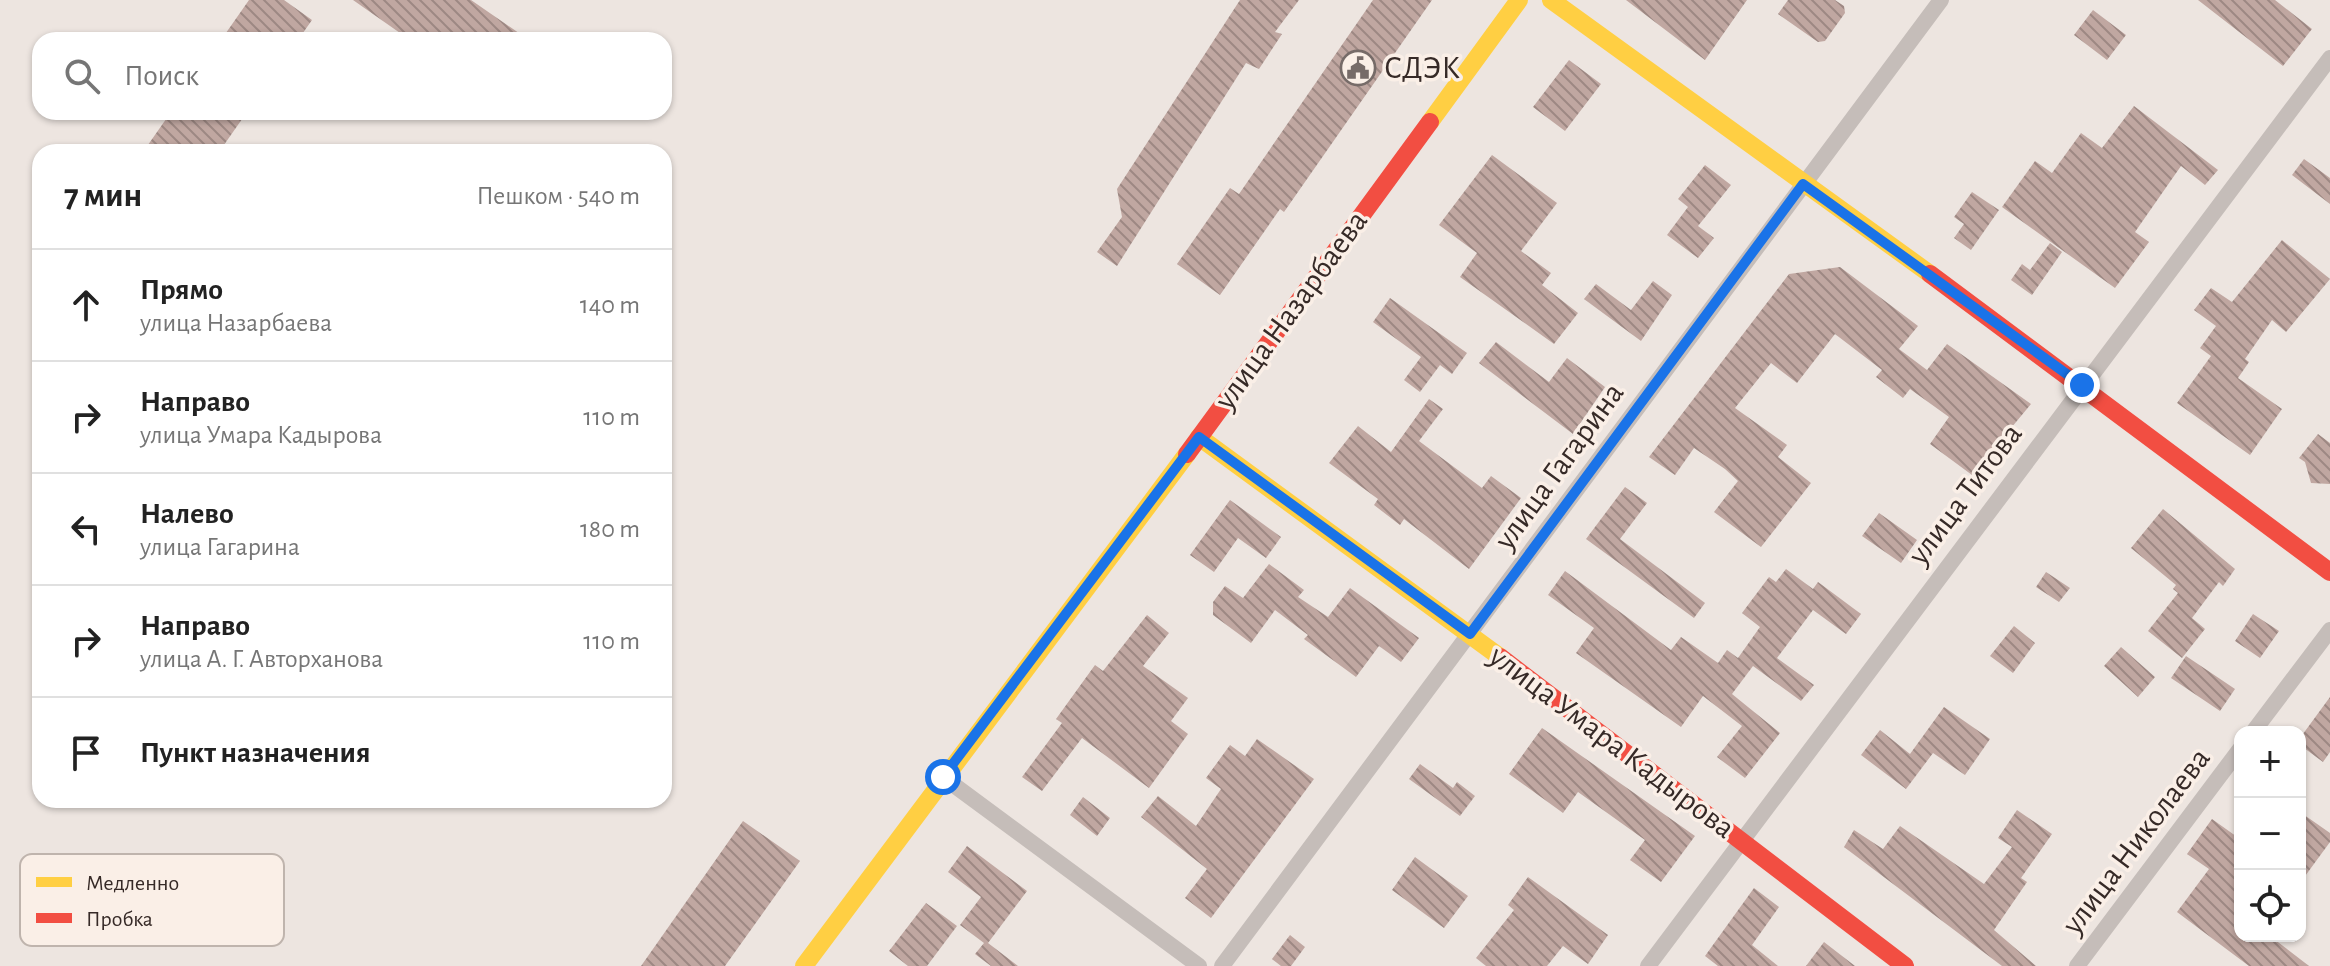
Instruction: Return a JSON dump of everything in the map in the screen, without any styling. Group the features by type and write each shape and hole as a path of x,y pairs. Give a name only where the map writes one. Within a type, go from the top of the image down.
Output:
{"street":[{"name":"улица Назарбаева","path":"804,966 1199,437 1519,0"},
{"path":"1551,0 2082,385 2330,572"},
{"name":"улица Гагарина","path":"1222,966 1941,0"},
{"name":"улица Титова","path":"1648,966 2330,58"},
{"name":"улица Умара Кадырова","path":"1199,437 1470,634 1905,966"},
{"name":"улица Николаева","path":"2258,726 2330,630"},
{"name":"улица Николаева","path":"2077,966 2234,757"},
{"path":"943,777 1199,966"}],"building":[{"path":"249,0 284,0 312,20 304,32 227,32"},
{"path":"353,0 471,0 517,32 399,32"},
{"path":"1240,0 1299,0 1275,32 1282,34 1259,69 1246,63 1117,266 1097,252 1122,217 1117,189"},
{"path":"1373,0 1432,0 1284,212 1280,209 1220,295 1177,264 1230,188 1239,194"},
{"path":"1626,0 1747,0 1705,60"},
{"path":"1788,0 1835,0 1844,6 1845,13 1825,41 1818,42 1778,14"},
{"path":"2198,0 2275,0 2312,29 2283,66"},
{"path":"2093,10 2126,35 2107,60 2074,35"},
{"path":"1569,60 1601,84 1565,131 1533,107"},
{"path":"2134,106 2218,170 2205,185 2181,166 2135,232 2149,242 2115,288 2002,207 2035,161 2052,173 2081,133 2102,148"},
{"path":"165,120 241,120 225,144 149,144"},
{"path":"1492,155 1557,203 1521,251 1551,273 1542,285 1578,313 1554,344 1460,277 1477,253 1439,225"},
{"path":"2304,159 2330,178 2330,204 2292,175"},
{"path":"1705,165 1731,185 1698,226 1714,238 1698,258 1667,235 1688,207 1678,199"},
{"path":"1972,192 1999,210 1971,250 1954,238 1964,224 1954,217"},
{"path":"2282,240 2330,279 2286,332 2272,320 2245,359 2249,362 2238,378 2282,409 2250,455 2177,403 2211,356 2200,348 2216,326 2194,310 2211,288 2232,302"},
{"path":"2050,243 2062,252 2032,295 2011,280 2022,264 2030,270"},
{"path":"1840,267 1918,326 1899,349 1927,370 1947,344 2031,404 1972,475 1930,444 1949,417 1910,389 1903,398 1876,377 1882,370 1835,334 1797,383 1771,363 1735,408 1787,445 1778,457 1811,483 1761,547 1714,512 1738,481 1725,469 1694,448 1675,475 1649,457 1789,274"},
{"path":"1653,281 1672,295 1641,341 1584,299 1596,284 1631,310"},
{"path":"1390,298 1467,353 1452,374 1440,365 1420,392 1404,380 1421,357 1373,322"},
{"path":"1496,342 1549,382 1567,358 1605,387 1573,434 1479,363"},
{"path":"1429,399 1443,409 1419,441 1482,488 1491,476 1521,498 1469,569 1404,519 1400,525 1374,505 1378,499 1329,463 1358,426 1391,452"},
{"path":"2318,434 2330,443 2330,484 2311,483 2305,462 2299,458"},
{"path":"1625,487 1647,503 1620,539 1705,603 1694,618 1586,539"},
{"path":"1230,500 1281,537 1266,558 1238,538 1214,572 1190,555"},
{"path":"2163,509 2235,569 2223,586 2219,582 2192,618 2205,629 2182,658 2148,631 2178,593 2173,589 2176,585 2131,548"},
{"path":"1879,513 1917,540 1901,563 1862,536"},
{"path":"1269,564 1304,590 1298,597 1328,617 1350,588 1419,638 1401,662 1379,646 1356,677 1304,639 1308,635 1275,610 1251,643 1213,615 1213,602 1225,586 1243,598"},
{"path":"1786,569 1813,589 1818,582 1861,614 1846,634 1813,610 1777,658 1814,685 1801,701 1753,666 1732,694 1780,733 1745,778 1717,757 1742,726 1703,696 1681,727 1576,653 1594,628 1548,595 1565,571 1671,650 1681,637 1718,663 1727,650 1738,658 1760,627 1742,613 1769,577 1776,582"},
{"path":"2046,572 2070,588 2059,602 2036,587"},
{"path":"2253,614 2279,631 2260,658 2235,641"},
{"path":"1147,615 1169,633 1143,666 1188,698 1171,721 1188,734 1149,788 1082,738 1042,791 1022,777 1062,723 1056,719 1095,665 1103,671"},
{"path":"2014,626 2035,643 2013,673 1990,656"},
{"path":"2121,647 2155,677 2138,697 2104,666"},
{"path":"2186,656 2235,689 2220,711 2171,678"},
{"path":"2330,697 2330,752 2323,762 2306,749 2306,730"},
{"path":"1944,707 1990,739 1965,775 1933,753 1906,789 1861,755 1880,730 1910,754"},
{"path":"1542,728 1695,836 1661,882 1630,860 1645,840 1578,792 1563,813 1509,774"},
{"path":"1257,739 1314,779 1211,918 1185,898 1207,869 1141,817 1158,796 1196,826 1221,789 1206,778 1230,745 1245,756"},
{"path":"1420,764 1453,788 1457,782 1475,796 1460,816 1409,779"},
{"path":"1083,797 1110,818 1097,836 1070,815"},
{"path":"2017,810 2052,834 2021,878 2027,882 1994,930 2036,966 2002,966 1844,847 1854,830 1883,849 1900,826 1984,884 2012,847 1998,838"},
{"path":"2306,816 2330,833 2330,842 2306,875"},
{"path":"2212,819 2234,835 2234,942 2278,942 2309,966 2249,966 2177,912 2209,869 2187,854"},
{"path":"743,821 800,861 725,966 641,966"},
{"path":"967,846 1027,891 988,943 1018,966 991,966 975,954 984,943 960,925 981,897 948,872"},
{"path":"1415,857 1468,896 1444,928 1392,890"},
{"path":"1528,877 1608,935 1588,964 1563,946 1547,966 1486,966 1476,958 1514,910 1508,905"},
{"path":"1754,888 1779,907 1752,945 1778,966 1718,966 1705,956"},
{"path":"926,903 957,926 927,966 908,966 889,951"},
{"path":"1290,935 1305,947 1291,966 1281,966 1272,959"},
{"path":"1824,942 1855,966 1806,966"}],"traffic: slow":[{"path":"1430,122 1519,0"},
{"path":"1551,0 1930,274"},
{"path":"1199,437 1500,657"},
{"path":"804,966 1187,454"}],"traffic: jam":[{"path":"1187,454 1430,122"},
{"path":"1930,274 2330,572"},
{"path":"1500,657 1905,966"}],"place":[{"name":"СДЭК","path":"1358,68"}],"route":[{"path":"943,777 1199,437 1470,634 1803,184 2082,385"}]}
